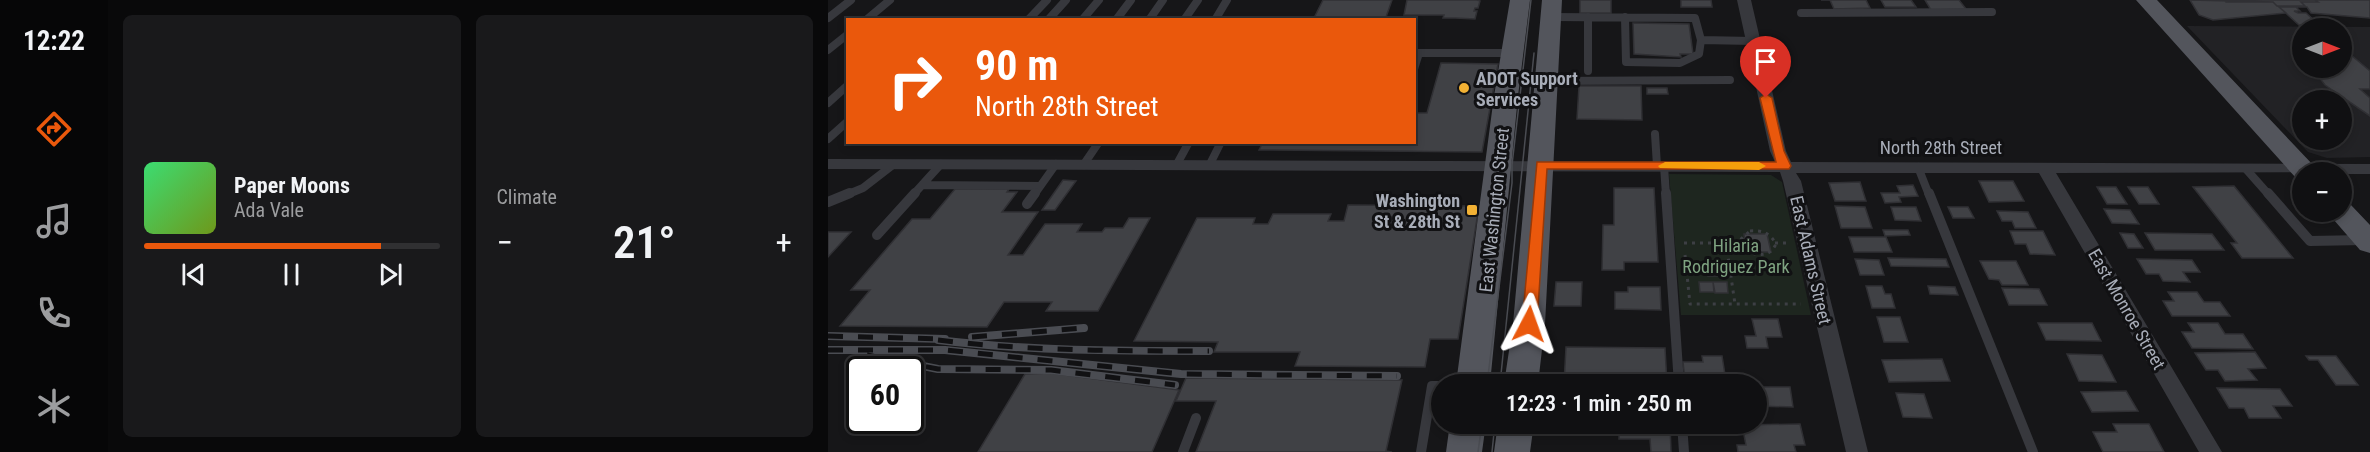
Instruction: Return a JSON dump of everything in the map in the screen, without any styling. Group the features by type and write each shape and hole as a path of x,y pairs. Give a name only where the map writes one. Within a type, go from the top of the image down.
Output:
{"main road":[{"name":"East Washington Street","path":"1474,374 1505,165 1512,53 1520,0"},
{"path":"2146,0 2295,162"},
{"path":"1522,374 1529,324 1552,8"},
{"path":"2351,222 2369,241"},
{"path":"1464,452 1466,434"},
{"path":"1512,452 1514,434"}],"street":[{"name":"East Adams Street","path":"1744,0 1778,151 1792,181 1857,452"},
{"name":"North 28th Street","path":"828,164 2044,167 2292,171"},
{"name":"East Monroe Street","path":"2044,167 2211,452"},
{"name":"North 28th Street","path":"2352,170 2370,169"}],"lane":[{"path":"828,18 851,0"},
{"path":"868,18 890,0"},
{"path":"1030,18 1047,0"},
{"path":"1050,18 1066,0"},
{"path":"1084,18 1099,0"},
{"path":"1118,18 1131,0"},
{"path":"1150,18 1163,0"},
{"path":"1185,18 1198,0"},
{"path":"1216,18 1227,0"},
{"path":"1552,8 1588,17 1624,17 1695,18 1701,40 1699,54 1680,63 1626,62 1624,17"},
{"path":"1801,13 1992,12"},
{"path":"1588,17 1588,72"},
{"path":"828,50 831,44 846,35"},
{"path":"1701,40 1753,41"},
{"path":"1417,53 1512,53"},
{"path":"1546,81 1730,80"},
{"path":"828,102 846,87"},
{"path":"828,139 846,123"},
{"path":"1655,134 1660,166 1678,374"},
{"path":"1084,164 1098,144"},
{"path":"1177,164 1188,144"},
{"path":"1210,164 1220,144"},
{"path":"828,202 863,188 894,164"},
{"path":"877,235 941,164"},
{"path":"1027,204 1056,164"},
{"path":"1918,167 2033,452"},
{"path":"2246,169 2310,241 2369,241"},
{"path":"923,185 1040,186"},
{"path":"1421,452 1431,392"},
{"path":"1183,452 1196,418"},
{"path":"1683,434 1684,452"}],"path":[{"path":"1740,243 1745,233 1755,230 1767,233 1775,243"},
{"path":"1683,233 1690,304 1801,304"},
{"path":"1684,243 1740,243"},
{"path":"1726,243 1735,304"},
{"path":"1740,243 1746,252 1763,256 1772,252 1775,243"},
{"path":"1775,243 1788,243"}],"shaded area":[{"path":"2187,26 2292,27 2292,78 2352,78 2352,27 2370,27 2370,157 2327,158 2306,150 2352,150 2352,90 2292,90 2292,135"}],"green space":[{"name":"Hilaria Rodriguez Park","path":"1669,174 1771,175 1782,182 1811,315 1681,315"}],"building":[{"path":"1323,0 1392,0 1386,18 1314,18"},
{"path":"1407,0 1480,1 1478,8 1474,11 1477,11 1475,19 1443,18 1444,15 1404,15"},
{"path":"1580,0 1611,0 1611,13 1580,13"},
{"path":"1681,0 1711,0 1712,7 1681,7"},
{"path":"1830,0 1866,0 1870,8 1834,9"},
{"path":"1881,0 1911,0 1916,7 1885,7"},
{"path":"1925,0 1959,0 1966,9 1931,10"},
{"path":"2190,0 2273,2 2277,6 2305,6 2301,2 2370,0 2370,18 2311,13 2307,7 2279,7 2286,13 2213,20 2199,15"},
{"path":"2224,0 2315,0 2318,2 2301,2 2305,6 2277,6 2273,2 2226,2"},
{"path":"2279,7 2296,7 2300,11 2294,11 2306,13 2312,18 2292,18"},
{"path":"1633,23 1689,24 1693,54 1680,54 1681,57 1634,54"},
{"path":"2352,56 2370,71 2370,89 2360,89 2370,98 2370,116 2352,104 2352,90 2332,90 2320,78 2352,78"},
{"name":"ADOT Support Services","path":"1441,63 1498,64 1482,152 1259,150 1262,144 1416,144 1416,113 1427,113"},
{"path":"1579,86 1641,86 1642,120 1577,119"},
{"path":"1647,88 1667,88 1668,94 1647,94"},
{"path":"1063,180 1076,181 1055,210 1042,210"},
{"path":"1979,181 2013,181 2024,201 1989,202"},
{"path":"1860,182 1866,201 1835,201 1829,183"},
{"path":"1913,185 1918,196 1899,197 1901,202 1885,203 1881,193 1900,193 1897,186"},
{"path":"2234,186 2293,258 2242,258 2231,243 2237,243 2193,187"},
{"path":"2097,187 2116,187 2127,204 2107,204"},
{"path":"2128,187 2148,187 2159,204 2139,204"},
{"path":"1614,188 1654,188 1658,262 1624,262 1624,270 1602,270 1603,225 1614,225"},
{"path":"955,189 1009,189 1007,192 1017,192 1002,212 1038,212 1008,255 1023,255 1045,224 1082,224 1077,232 1102,232 1105,228 1123,228 1129,218 1150,218 1098,311 1046,311 1052,302 1004,302 987,327 840,326 870,290 851,290 912,219 930,219"},
{"path":"1348,205 1479,206 1458,339 1430,339 1425,367 1295,366 1300,352 1214,352 1218,342 1134,341 1197,218 1255,218 1253,224 1268,224 1273,214 1331,214 1328,221 1344,221"},
{"path":"1835,206 1865,207 1872,228 1841,228"},
{"path":"1891,207 1916,207 1921,221 1895,220"},
{"path":"1948,207 1968,207 1974,218 1953,218"},
{"path":"2104,209 2130,210 2139,224 2112,223"},
{"path":"1997,211 2028,212 2036,228 2015,228 2012,221 2002,221"},
{"path":"1883,230 1908,230 1910,235 1885,236"},
{"path":"2010,231 2043,231 2055,255 2030,254 2026,244 2015,244"},
{"path":"828,232 851,232 828,257"},
{"path":"2120,233 2134,234 2143,248 2128,248"},
{"path":"2145,233 2212,234 2224,250 2155,250"},
{"path":"1744,234 1767,234 1771,252 1746,252"},
{"path":"1849,237 1886,237 1892,252 1854,252"},
{"path":"1888,258 1946,259 1949,267 1891,266"},
{"path":"1855,259 1879,260 1884,275 1860,275"},
{"path":"2137,259 2192,260 2200,272 2183,272 2190,282 2163,281 2159,274 2146,274"},
{"path":"1980,261 2016,261 2028,285 2002,285 1999,280 1989,279"},
{"path":"1707,266 1720,266 1721,276 1708,276"},
{"path":"1556,282 1582,282 1581,306 1554,306"},
{"path":"1699,282 1713,282 1714,292 1700,292"},
{"path":"1713,282 1727,282 1728,293 1715,293"},
{"path":"1866,286 1882,286 1885,294 1891,294 1895,308 1872,308"},
{"path":"1928,286 1955,287 1958,295 1930,294"},
{"path":"1628,287 1660,287 1661,310 1615,309 1615,292 1628,292"},
{"path":"2002,288 2039,289 2047,305 2009,305"},
{"path":"2168,292 2197,292 2204,302 2220,302 2230,316 2172,316 2163,301 2174,301"},
{"path":"1877,317 1900,317 1908,342 1884,342"},
{"path":"1752,319 1778,319 1782,337 1766,337 1768,348 1747,348 1745,336 1756,336"},
{"path":"2038,323 2092,323 2101,341 2046,340"},
{"path":"2188,323 2218,323 2225,334 2243,334 2253,349 2192,348 2182,332 2194,332"},
{"path":"1566,347 1665,348 1666,374 1565,374"},
{"path":"2255,352 2266,368 2248,369 2257,380 2225,381 2218,370 2206,370 2195,353"},
{"path":"2067,354 2102,355 2116,382 2079,381"},
{"path":"1702,356 1722,356 1725,374 1684,374 1683,362 1703,362"},
{"path":"2306,356 2336,356 2358,385 2336,385 2318,360 2309,360"},
{"path":"1942,359 1950,381 1889,382 1882,360"},
{"path":"1050,373 1179,390 1152,452 978,452 1025,374"},
{"path":"1186,378 1402,380 1386,451 1392,452 1196,452 1216,401 1176,401"},
{"path":"1767,387 1790,387 1793,407 1767,406"},
{"path":"2217,388 2280,389 2292,406 2273,406 2281,418 2249,418 2244,408 2229,408"},
{"path":"2126,391 2138,411 2092,412 2081,392"},
{"path":"1896,393 1924,394 1932,418 1903,417"},
{"path":"1800,424 1805,445 1794,445 1796,452 1738,452 1737,445 1746,445 1744,434 1767,434 1767,425"},
{"path":"2113,424 2149,424 2164,452 2103,452 2093,432 2117,432"},
{"path":"1619,434 1670,434 1671,452 1651,452 1650,439 1619,439"}],"tram line":[{"path":"1488,374 1512,183 1512,165 1531,0"},
{"path":"1501,374 1534,53"},
{"path":"1478,452 1480,434"},
{"path":"1492,452 1494,434"}],"railway":[{"path":"972,337 1084,328"},
{"path":"828,336 945,339"},
{"path":"938,340 1039,348 1209,351"},
{"path":"828,350 945,350 1181,374 1397,376"},
{"path":"867,355 938,369 1051,370 1175,385"}],"slow traffic":[{"path":"1665,166 1759,166"}],"place":[{"name":"ADOT Support Services","path":"1464,88"},
{"name":"Washington St & 28th St","path":"1472,210"}],"route":[{"path":"1529,324 1541,165 1784,166 1778,151 1766,98"}]}
